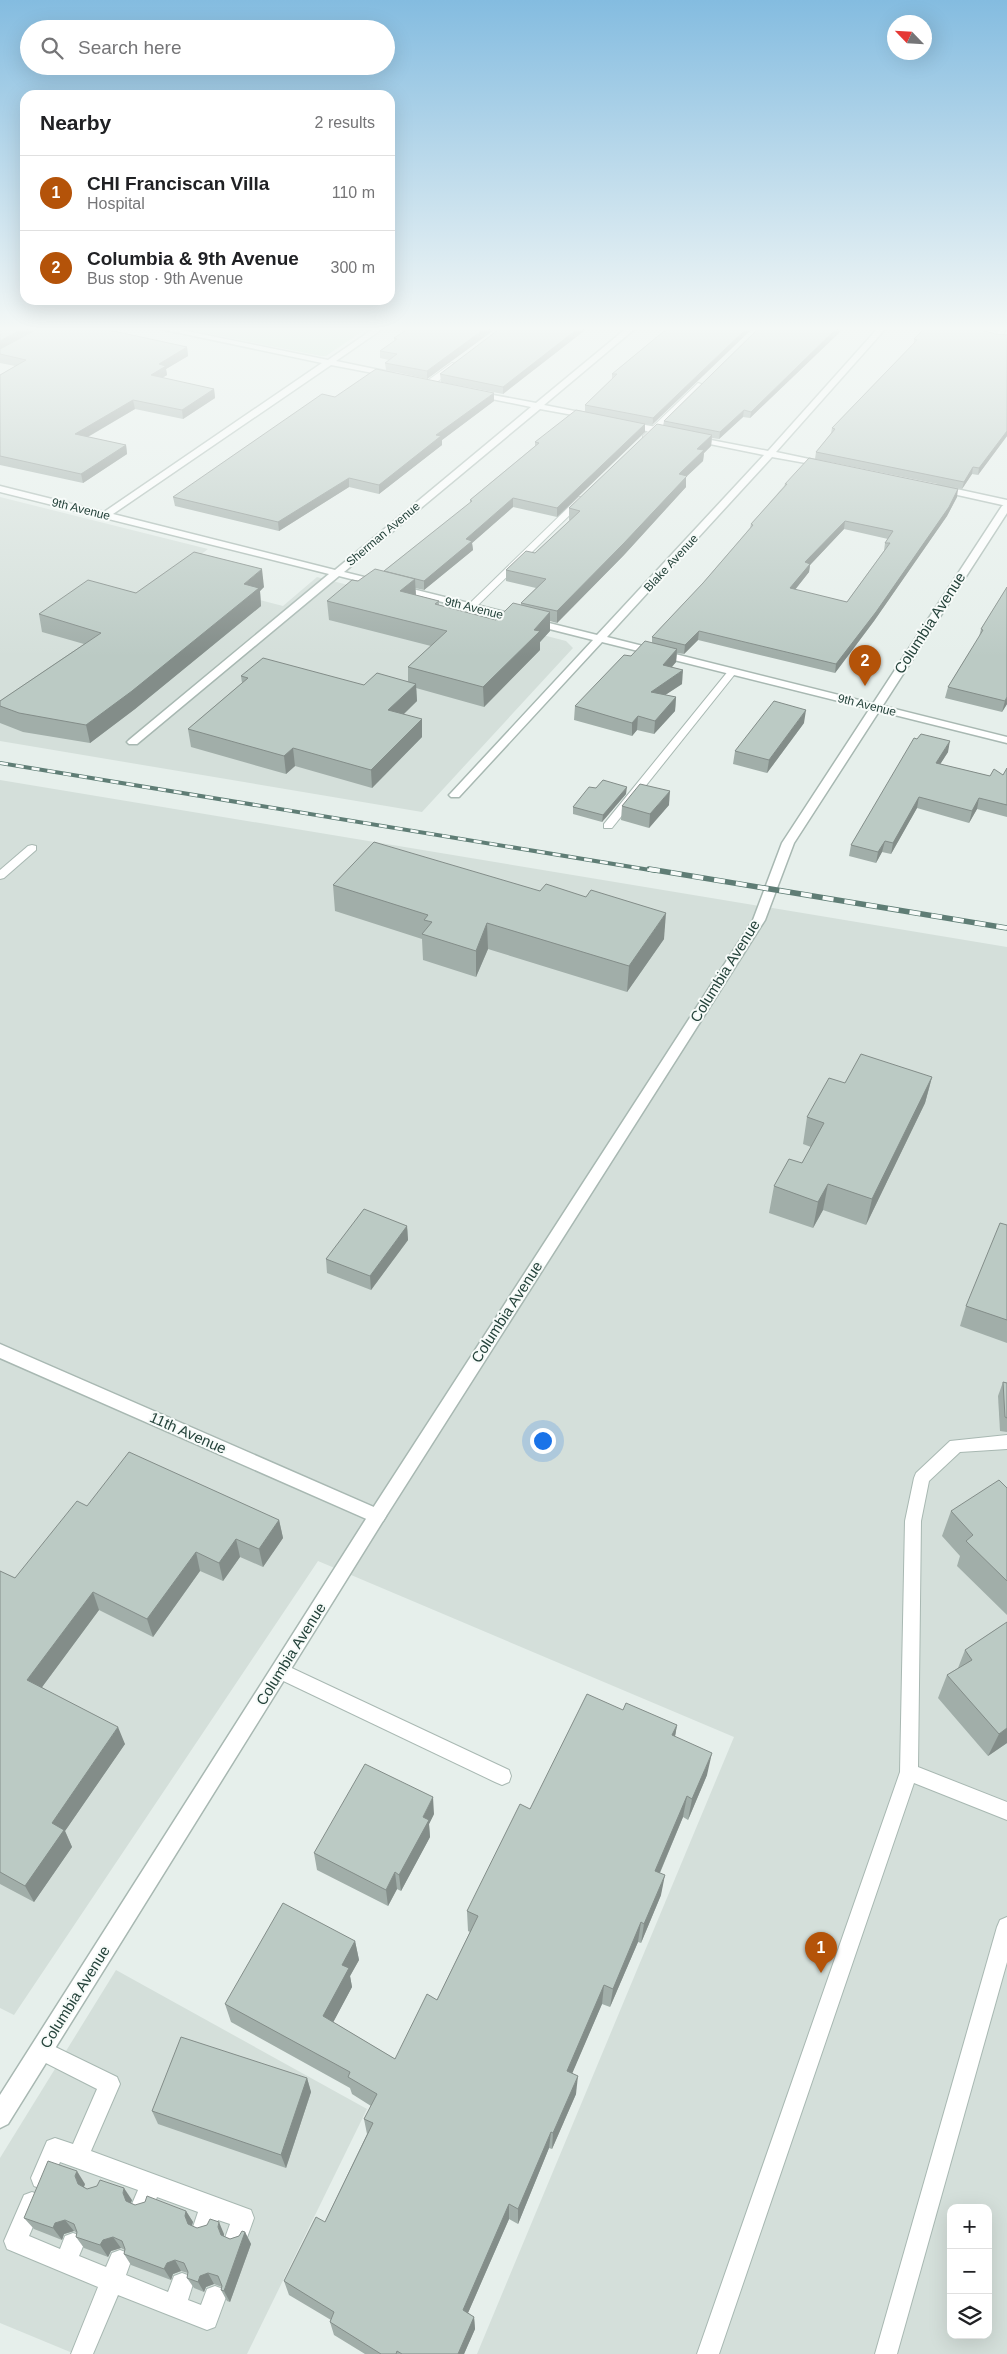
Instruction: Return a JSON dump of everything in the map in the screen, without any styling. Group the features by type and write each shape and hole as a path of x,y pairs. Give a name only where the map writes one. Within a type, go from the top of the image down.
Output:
{"street":[{"path":"106,515 220,437"},
{"name":"Sherman Avenue","path":"133,742 501,437"},
{"path":"687,437 838,468"},
{"name":"Blake Avenue","path":"455,795 785,437"},
{"path":"925,486 1007,504"},
{"name":"9th Avenue","path":"0,489 1007,740"},
{"name":"Columbia Avenue","path":"0,2116 377,1516 759,920 788,843 1007,504"},
{"name":"11th Avenue","path":"0,1351 377,1516"}],"lane":[{"path":"640,444 647,437"},
{"path":"471,607 590,492"},
{"path":"608,826 732,672"},
{"path":"0,876 32,848"},
{"path":"708,2354 909,1772 913,1521 922,1478 956,1446 1007,1442"},
{"path":"281,1671 502,1776"},
{"path":"909,1772 1007,1811"},
{"path":"886,2354 1007,1927"},
{"path":"41,2050 110,2084 78,2157"},
{"path":"215,2297 207,2319 174,2306 116,2271 69,2253 15,2241 55,2149 151,2184 208,2217 243,2218 236,2238"},
{"path":"96,2188 105,2168"},
{"path":"143,2204 151,2184"},
{"path":"82,2354 116,2271"},
{"path":"174,2306 182,2284"}],"shaded area":[{"path":"0,497 208,549 172,577 283,606 317,577 566,641 573,648 422,812 0,741"},
{"path":"0,780 1007,947 1007,2354 477,2354 734,1737 318,1561 14,2015 0,2008"},
{"path":"116,1970 367,2109 247,2354 75,2354 0,2323 0,2158"}],"building":[{"path":"0,437 88,437 126,445 81,474 0,456"},
{"path":"260,437 440,437 379,485 349,478 278,522 173,497"},
{"path":"542,437 632,437 557,508 513,498 466,539 472,541 424,581 384,571 472,501 470,500 539,443 535,442"},
{"path":"644,437 710,437 697,449 704,450 679,474 687,476 557,611 521,603 546,579 506,570 526,551 535,553 580,511 569,508"},
{"path":"829,437 1003,437 979,468 973,467 964,482 816,452"},
{"path":"809,458 958,489 949,507 876,612 836,664 699,631 685,645 652,637 703,583 753,525 751,524 787,484 785,484","holes":["845,521 893,531 885,543 890,543 847,602 790,588 810,564 805,562"]},
{"path":"194,552 262,569 244,584 259,588 132,691 86,725 19,713 0,706 0,701 101,633 39,614 88,580 136,593"},
{"path":"375,569 415,579 400,591 439,601 435,604 496,620 513,603 550,612 534,630 540,631 483,687 408,667 447,631 327,601 352,580 358,581"},
{"path":"1007,587 1007,697 1005,701 948,687 983,630 981,629"},
{"path":"645,641 677,649 663,665 683,670 651,692 676,697 655,721 638,716 632,723 575,706 624,655 631,656"},
{"path":"263,658 364,685 377,673 416,684 388,710 422,719 371,770 293,748 284,756 188,729 248,678 241,676"},
{"path":"774,701 806,710 769,760 735,751"},
{"path":"921,734 950,741 936,763 990,776 994,769 1003,775 1007,768 1007,805 979,798 972,811 919,797 893,843 885,841 878,852 851,845 914,738 917,739"},
{"path":"603,780 627,787 603,815 573,807 589,787 596,788"},
{"path":"640,784 670,791 650,814 622,806"},
{"path":"374,842 540,891 546,884 586,897 591,890 666,913 629,966 487,923 476,951 422,934 432,922 424,920 428,915 333,885"},
{"path":"861,1054 932,1077 872,1199 828,1184 818,1202 774,1186 789,1159 802,1163 824,1123 807,1117 829,1078 845,1083"},
{"path":"364,1209 407,1226 370,1276 326,1259"},
{"path":"1000,1223 1007,1225 1007,1320 966,1306"},
{"path":"1003,1382 1007,1383 1007,1418 1005,1417"},
{"path":"129,1452 279,1520 259,1549 236,1539 219,1563 196,1552 147,1619 93,1592 27,1680 118,1727 52,1823 64,1830 25,1886 0,1872 0,1571 15,1578 77,1501 87,1506"},
{"path":"999,1480 1007,1488 1007,1581 966,1541 973,1535 951,1511"},
{"path":"1007,1622 1007,1728 999,1734 947,1675 972,1660 965,1650"},
{"path":"587,1694 623,1710 626,1703 677,1725 672,1735 712,1753 692,1799 687,1796 655,1871 665,1875 644,1924 641,1922 613,1989 604,1985 567,2071 578,2076 553,2133 551,2132 518,2209 509,2204 463,2310 474,2317 458,2354 402,2354 397,2351 396,2354 381,2354 330,2322 334,2312 284,2281 316,2217 325,2222 373,2123 364,2119 377,2094 348,2077 350,2072 225,2004 283,1903 355,1941 342,1965 349,1968 323,2016 395,2059 427,1994 437,2000 478,1916 467,1911 520,1804 530,1809"},
{"path":"365,1764 433,1797 423,1817 429,1820 399,1875 395,1872 386,1890 314,1853"},
{"path":"181,2037 307,2078 281,2155 152,2111"},
{"path":"48,2161 77,2171 75,2176 78,2184 87,2189 97,2186 100,2180 124,2188 123,2193 126,2201 135,2205 145,2202 147,2196 186,2211 185,2216 188,2224 197,2228 207,2225 210,2219 219,2222 218,2227 221,2235 230,2239 239,2236 242,2231 245,2232 224,2291 221,2290 222,2286 218,2276 208,2273 200,2276 198,2282 187,2278 188,2272 184,2263 175,2260 167,2263 164,2269 124,2254 125,2249 122,2241 113,2237 103,2240 100,2245 76,2237 77,2232 74,2224 65,2220 55,2223 53,2228 24,2218"}],"railway":[{"path":"0,763 656,871"},
{"path":"649,869 1007,928"}],"place":[{"name":"Columbia & 9th Avenue","path":"865,686"},
{"name":"CHI Franciscan Villa","path":"821,1973"}]}
